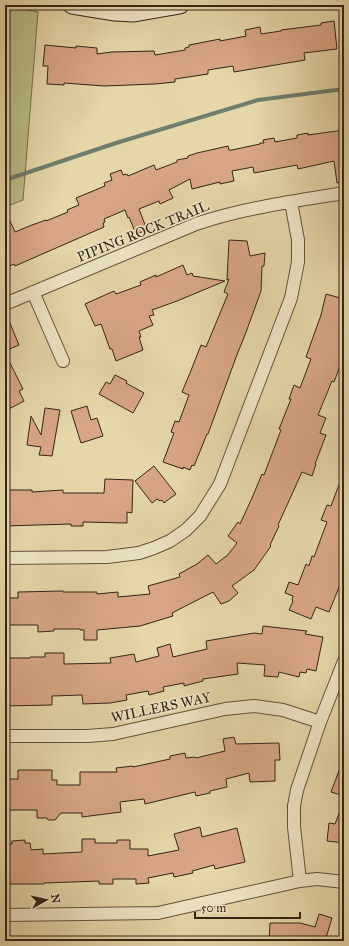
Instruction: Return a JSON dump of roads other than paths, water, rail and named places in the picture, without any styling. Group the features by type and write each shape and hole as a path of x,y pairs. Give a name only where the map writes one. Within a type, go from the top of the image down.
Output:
{"street":[{"path":"77,6 115,12 134,12 180,5"},
{"name":"PIPING ROCK TRAIL","path":"5,304 196,224 222,216 344,193"},
{"path":"5,558 107,557 139,553 170,541 186,530 200,516 220,484 291,298 298,262 298,240 291,202"},
{"path":"33,292 63,361"},
{"path":"300,881 294,827 294,806 297,790 320,722 344,661"},
{"name":"WILLERS WAY","path":"5,736 87,736 113,734 225,709 254,706 283,710 320,722"},
{"path":"5,915 158,913 300,881 317,879 344,882"}],"waterway":[{"path":"5,180 116,143 258,100 344,89"}]}
